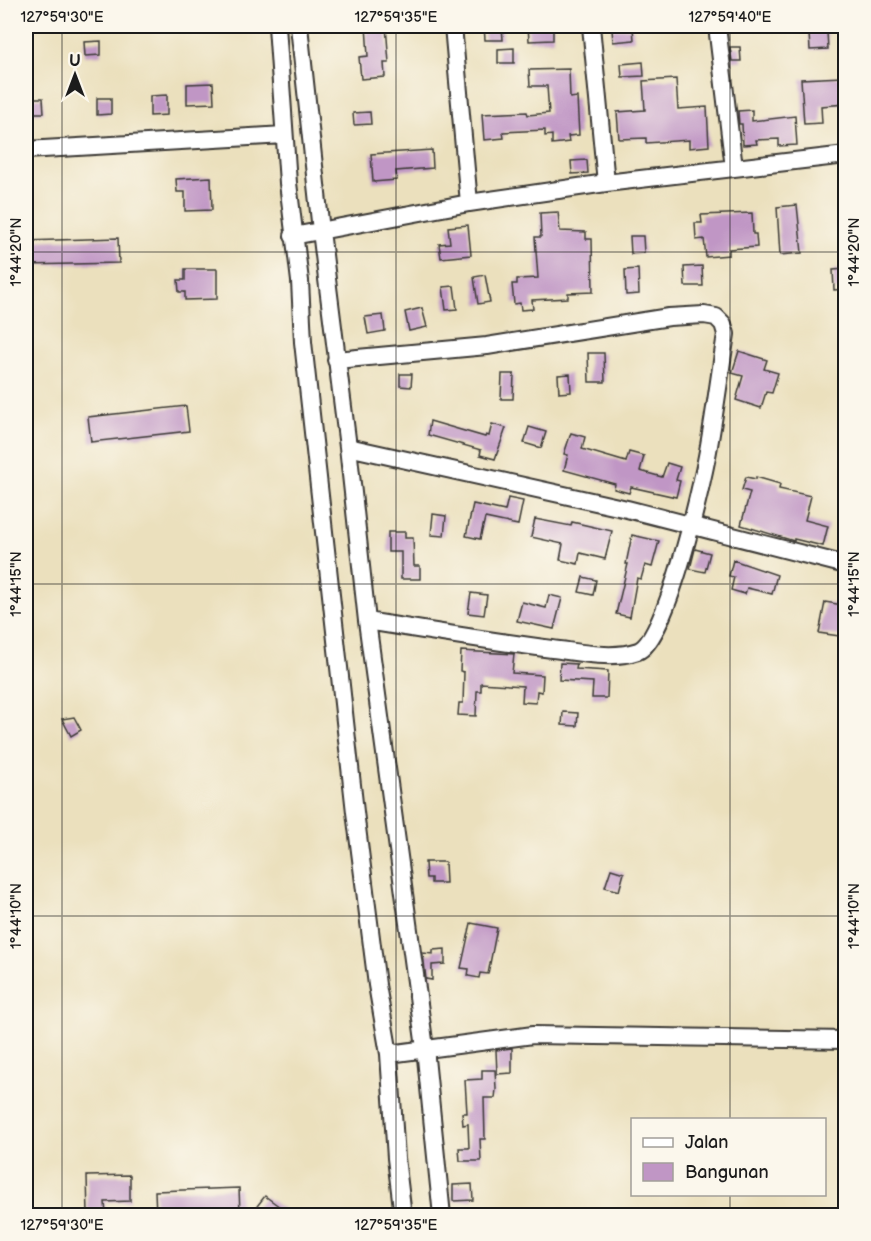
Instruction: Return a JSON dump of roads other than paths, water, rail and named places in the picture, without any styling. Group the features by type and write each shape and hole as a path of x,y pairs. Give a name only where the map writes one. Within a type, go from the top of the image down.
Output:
{"street":[{"path":"277,26 293,236 355,812 377,985 389,1053 396,1158 403,1215"},
{"path":"299,26 367,621 425,1048 442,1215"},
{"path":"453,26 469,203"},
{"path":"591,26 606,183"},
{"path":"717,26 734,168"},
{"path":"26,150 284,135"},
{"path":"293,236 469,203 606,183 846,155"},
{"path":"288,183 317,180"},
{"path":"336,360 488,346 669,317 704,315 716,317 723,324 726,334 707,453 690,526 664,613 652,637 641,650 623,654 594,654 510,644 367,621"},
{"path":"348,447 627,509 846,565"},
{"path":"389,1053 533,1035 846,1040"}]}
